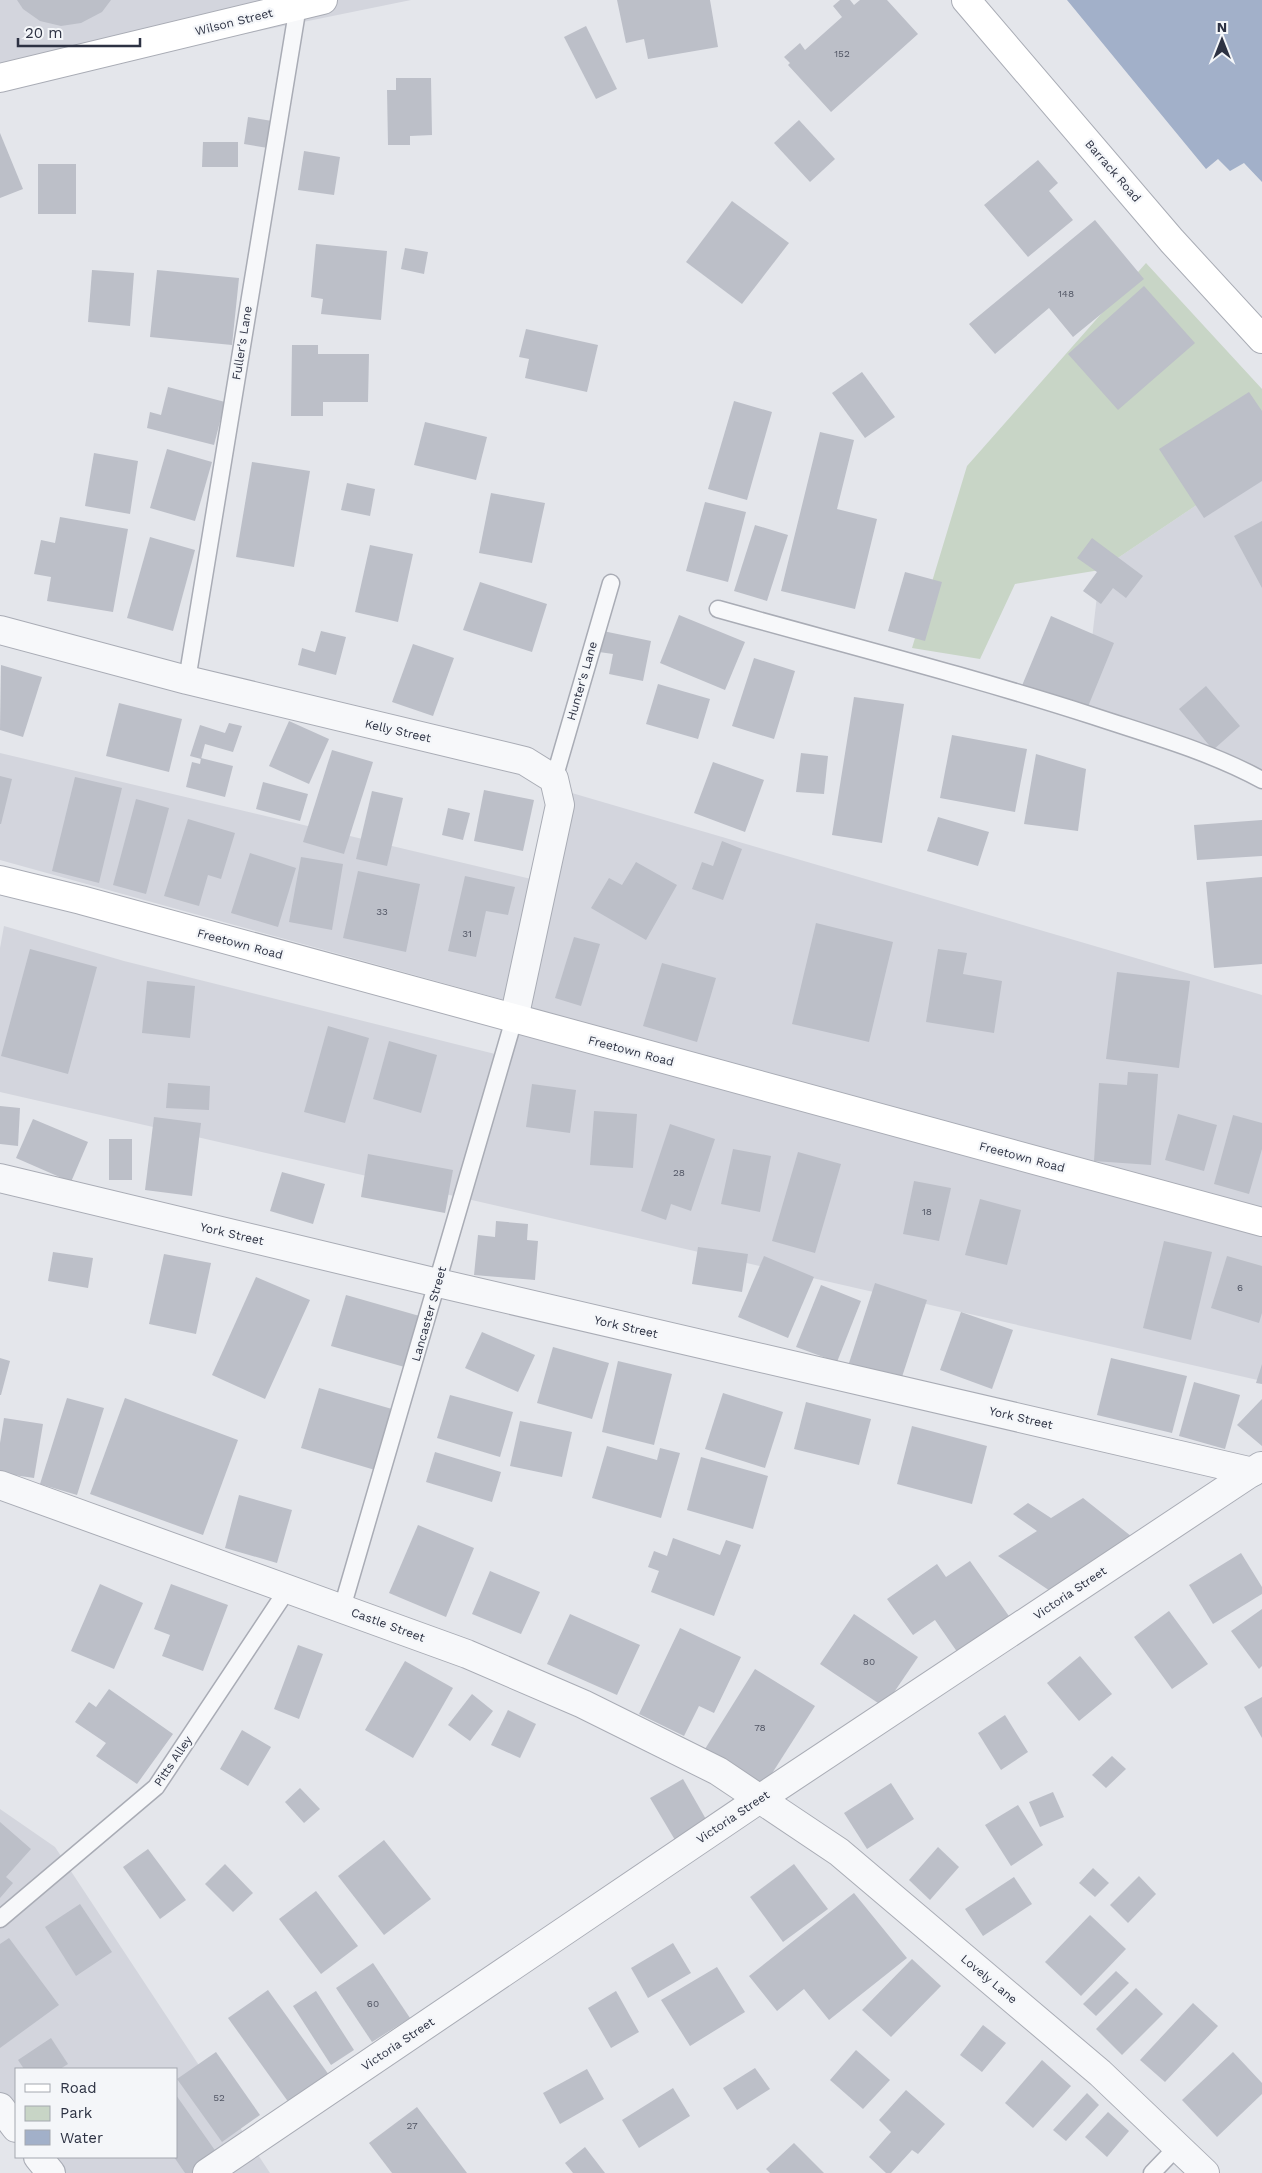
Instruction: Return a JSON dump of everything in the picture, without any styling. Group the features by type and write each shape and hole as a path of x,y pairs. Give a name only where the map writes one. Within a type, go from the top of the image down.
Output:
{"main road":[{"name":"Barrack Road","path":"966,0 1172,241 1262,339"},
{"name":"Wilson Street","path":"0,78 310,3"},
{"name":"Freetown Road","path":"0,880 81,900 1262,1222"}],"street":[{"name":"Kelly Street","path":"0,630 187,680 525,761 554,779"},
{"path":"514,1019 560,805 554,779"},
{"name":"York Street","path":"0,1178 438,1283 1257,1468"},
{"name":"Victoria Street","path":"207,2173 760,1798 1257,1468"},
{"name":"Castle Street","path":"0,1484 467,1654 583,1704 718,1771 760,1798"},
{"name":"Lovely Lane","path":"760,1798 846,1858 1100,2073 1205,2173"},
{"path":"0,2107 15,2127"},
{"path":"39,2158 51,2173"}],"lane":[{"name":"Fuller's Lane","path":"187,680 310,3"},
{"name":"Hunter's Lane","path":"554,779 611,583"},
{"path":"718,609 1028,695 1173,742 1236,766 1262,780"},
{"name":"Lancaster Street","path":"342,1608 514,1019"},
{"name":"Pitts Alley","path":"0,1919 156,1788 287,1590"},
{"path":"1152,2173 1178,2146"}],"shaded area":[{"path":"0,0 411,0 0,84"},
{"path":"1262,461 1262,788 1245,770 1083,716 1100,570"},
{"path":"0,753 548,883 565,791 1262,995 1262,1381 0,1092 0,948 4,926 124,961 511,1058 526,1006 0,860"},
{"path":"0,1809 55,1847 270,2173 42,2173 30,2158 178,2158 178,2068 15,2068 15,2141 0,2122"}],"green space":[{"path":"1146,263 1262,389 1262,461 1100,570 1015,584 980,659 912,648 967,466"}],"water":[{"path":"1067,0 1262,0 1262,182 1244,163 1230,171 1218,159 1206,169"}],"building":[{"path":"17,0 111,0 102,12 81,23 61,26 40,21 23,9"},
{"path":"617,0 710,0 718,47 648,59 644,39 626,43"},
{"path":"840,0 850,0 854,5 860,0 887,0 918,34 831,112 788,65 790,63 784,57 800,43 805,50 842,17 833,6"},
{"path":"586,26 617,89 596,99 564,37"},
{"path":"396,78 431,78 432,135 410,136 410,145 388,145 387,90 396,90"},
{"path":"248,117 272,121 268,148 244,144"},
{"path":"799,120 835,159 810,182 774,143"},
{"path":"0,133 23,189 0,198"},
{"path":"203,142 238,142 238,167 202,167"},
{"path":"304,151 340,157 334,195 298,190"},
{"path":"1038,160 1058,183 1049,191 1073,220 1028,257 984,205"},
{"path":"38,164 76,164 76,214 38,214"},
{"path":"732,201 789,243 742,304 686,262"},
{"path":"1095,220 1144,279 1073,337 1049,308 995,354 969,324"},
{"path":"316,244 387,251 381,320 321,314 323,299 311,297"},
{"path":"405,248 428,252 424,274 401,269"},
{"path":"92,270 134,273 130,326 88,322"},
{"path":"157,270 239,278 232,345 150,337"},
{"path":"1144,286 1195,343 1118,410 1068,354"},
{"path":"526,329 598,345 587,392 525,378 529,359 519,357"},
{"path":"292,345 318,345 318,354 369,354 368,402 323,402 323,416 291,416"},
{"path":"862,372 895,417 865,438 832,393"},
{"path":"168,387 225,402 214,445 147,428 150,412 161,415"},
{"path":"1249,392 1262,411 1262,481 1204,518 1159,449"},
{"path":"734,401 772,412 747,500 708,489"},
{"path":"425,422 487,437 476,480 414,465"},
{"path":"820,432 854,440 837,509 877,519 855,609 781,591"},
{"path":"167,449 212,462 195,521 150,508"},
{"path":"94,453 138,461 130,514 85,506"},
{"path":"252,462 310,471 294,567 236,557"},
{"path":"347,483 375,489 370,516 341,510"},
{"path":"491,493 545,503 532,563 479,553"},
{"path":"705,502 746,512 728,582 686,571"},
{"path":"60,517 128,529 113,612 47,601 51,577 34,574 41,540 55,543"},
{"path":"1262,521 1262,588 1234,536"},
{"path":"755,525 788,535 767,601 734,591"},
{"path":"150,537 195,550 173,631 127,618"},
{"path":"1092,538 1143,576 1126,598 1113,588 1101,604 1083,591 1097,572 1077,558"},
{"path":"370,545 413,554 398,622 355,612"},
{"path":"905,572 942,582 925,641 888,631"},
{"path":"480,582 547,604 532,652 463,630"},
{"path":"679,615 745,642 725,690 660,663"},
{"path":"1051,616 1114,643 1085,714 1021,688"},
{"path":"321,631 346,637 336,675 298,665 302,648 315,652"},
{"path":"603,631 651,641 643,681 609,674 613,654 599,652"},
{"path":"413,644 454,658 433,716 392,702"},
{"path":"754,658 795,671 774,739 732,726"},
{"path":"1,665 42,677 23,737 0,730"},
{"path":"658,684 710,699 698,739 646,724"},
{"path":"1206,686 1240,726 1213,750 1179,709"},
{"path":"854,697 904,704 882,843 832,835"},
{"path":"119,703 182,719 169,772 106,756"},
{"path":"289,721 329,739 309,784 269,766"},
{"path":"229,723 242,726 233,752 205,744 201,759 190,756 200,725 225,733"},
{"path":"952,735 1027,749 1015,812 940,798"},
{"path":"332,750 373,762 344,854 303,842"},
{"path":"801,753 828,756 824,794 796,792"},
{"path":"1036,754 1086,769 1078,831 1024,824"},
{"path":"201,758 233,766 225,797 186,787 192,762 200,764"},
{"path":"713,762 764,780 745,832 694,813"},
{"path":"0,776 12,779 1,824 0,824"},
{"path":"75,777 122,788 99,883 52,871"},
{"path":"263,782 308,794 300,821 256,809"},
{"path":"484,790 534,800 523,851 474,841"},
{"path":"372,791 403,798 387,866 356,859"},
{"path":"136,799 169,808 146,894 113,885"},
{"path":"448,808 470,813 463,840 442,835"},
{"path":"938,817 989,832 978,866 927,851"},
{"path":"188,819 235,833 221,879 208,875 199,906 164,896"},
{"path":"1262,820 1262,856 1197,860 1194,825"},
{"path":"722,841 742,849 723,900 692,889 702,862 713,866"},
{"path":"250,853 296,868 278,927 231,913"},
{"path":"301,857 343,864 332,930 289,922"},
{"path":"636,862 677,885 646,940 591,908 609,878 622,885"},
{"path":"358,871 420,884 406,952 343,938"},
{"path":"465,876 515,887 508,915 486,911 476,957 448,951"},
{"path":"1262,877 1262,964 1214,968 1206,882"},
{"path":"816,923 893,942 869,1042 792,1024"},
{"path":"574,937 600,944 581,1006 555,998"},
{"path":"30,949 97,967 68,1074 1,1056"},
{"path":"938,949 967,953 963,974 1002,981 994,1033 926,1022"},
{"path":"662,963 716,978 697,1042 643,1026"},
{"path":"1117,972 1190,981 1179,1068 1106,1059"},
{"path":"147,981 195,986 190,1038 142,1033"},
{"path":"328,1026 369,1038 345,1123 304,1112"},
{"path":"389,1041 437,1055 421,1113 373,1099"},
{"path":"1128,1072 1158,1074 1151,1165 1094,1161 1099,1083 1127,1085"},
{"path":"168,1083 210,1086 209,1110 166,1108"},
{"path":"532,1084 576,1090 570,1133 526,1127"},
{"path":"0,1106 20,1108 18,1146 0,1144"},
{"path":"594,1111 637,1114 633,1168 590,1165"},
{"path":"1178,1114 1217,1125 1204,1171 1165,1160"},
{"path":"1233,1115 1262,1123 1262,1149 1249,1194 1214,1184"},
{"path":"154,1117 201,1123 192,1196 145,1190"},
{"path":"33,1119 88,1142 71,1182 16,1158"},
{"path":"670,1124 715,1139 691,1211 671,1204 666,1220 641,1211"},
{"path":"109,1139 132,1139 132,1180 109,1180"},
{"path":"733,1149 771,1156 760,1212 721,1204"},
{"path":"798,1152 841,1164 815,1253 772,1241"},
{"path":"368,1154 453,1170 445,1213 361,1197"},
{"path":"282,1172 325,1184 313,1224 270,1211"},
{"path":"914,1181 951,1188 939,1241 903,1234"},
{"path":"980,1199 1021,1210 1007,1265 965,1255"},
{"path":"496,1221 528,1224 527,1240 538,1241 535,1280 474,1275 478,1235 495,1237"},
{"path":"1164,1241 1212,1252 1191,1340 1143,1328"},
{"path":"698,1247 748,1254 742,1292 692,1284"},
{"path":"53,1252 93,1258 88,1288 48,1281"},
{"path":"164,1254 211,1263 196,1334 149,1324"},
{"path":"764,1256 814,1277 788,1338 738,1317"},
{"path":"1227,1256 1262,1266 1262,1313 1259,1323 1211,1308"},
{"path":"256,1277 310,1300 265,1399 212,1375"},
{"path":"875,1283 927,1300 901,1380 849,1363"},
{"path":"821,1285 861,1301 837,1362 796,1347"},
{"path":"346,1295 423,1317 408,1368 331,1346"},
{"path":"961,1312 1013,1330 992,1389 940,1370"},
{"path":"482,1332 535,1355 518,1392 465,1368"},
{"path":"553,1347 609,1363 592,1419 537,1403"},
{"path":"0,1358 10,1361 1,1395 0,1395"},
{"path":"1111,1358 1187,1376 1172,1433 1097,1415"},
{"path":"618,1361 672,1374 654,1445 602,1432"},
{"path":"1262,1364 1262,1384 1256,1383"},
{"path":"1194,1382 1240,1395 1225,1449 1179,1436"},
{"path":"319,1388 392,1409 375,1470 301,1448"},
{"path":"723,1393 783,1412 765,1468 705,1449"},
{"path":"450,1395 513,1412 500,1457 437,1438"},
{"path":"67,1398 104,1408 77,1495 40,1484"},
{"path":"125,1398 238,1440 203,1535 90,1494"},
{"path":"1262,1399 1262,1446 1237,1425"},
{"path":"806,1402 871,1419 859,1465 794,1449"},
{"path":"4,1418 43,1424 34,1478 0,1473 0,1443"},
{"path":"520,1421 572,1432 562,1477 510,1466"},
{"path":"912,1426 987,1446 972,1504 897,1484"},
{"path":"607,1446 657,1460 660,1448 680,1453 661,1518 592,1498"},
{"path":"435,1452 501,1472 492,1502 426,1482"},
{"path":"701,1457 768,1476 753,1529 687,1510"},
{"path":"239,1495 292,1510 277,1563 225,1548"},
{"path":"1083,1498 1141,1544 1059,1597 998,1556 1037,1531 1013,1514 1028,1503 1051,1518"},
{"path":"418,1525 474,1548 446,1617 389,1593"},
{"path":"673,1538 720,1555 726,1540 741,1545 714,1616 651,1592 659,1571 648,1567 654,1551 667,1556"},
{"path":"1241,1553 1262,1587 1262,1594 1213,1624 1189,1585"},
{"path":"970,1561 1011,1619 960,1656 935,1620 913,1635 887,1599 937,1564 946,1577"},
{"path":"490,1571 540,1592 521,1634 472,1614"},
{"path":"100,1584 143,1603 114,1669 71,1651"},
{"path":"171,1584 228,1605 203,1671 162,1656 170,1635 154,1629"},
{"path":"1262,1609 1262,1666 1259,1669 1231,1631"},
{"path":"1169,1611 1208,1664 1172,1689 1134,1637"},
{"path":"570,1614 640,1645 617,1695 547,1664"},
{"path":"854,1614 918,1657 884,1707 820,1664"},
{"path":"680,1628 741,1657 714,1713 699,1706 684,1736 639,1714"},
{"path":"298,1645 323,1654 299,1719 274,1709"},
{"path":"1080,1656 1112,1694 1079,1721 1047,1683"},
{"path":"405,1661 453,1688 413,1758 365,1730"},
{"path":"755,1669 815,1706 764,1786 705,1749"},
{"path":"109,1689 173,1734 137,1784 96,1756 106,1743 75,1722 89,1702 96,1707"},
{"path":"472,1694 493,1711 470,1741 448,1725"},
{"path":"1262,1697 1262,1738 1244,1707"},
{"path":"508,1710 536,1724 520,1758 491,1745"},
{"path":"1005,1715 1028,1752 1001,1770 978,1733"},
{"path":"242,1730 271,1747 248,1786 220,1769"},
{"path":"1112,1756 1126,1769 1106,1788 1092,1775"},
{"path":"683,1779 707,1821 675,1840 650,1798"},
{"path":"891,1783 914,1819 867,1849 844,1813"},
{"path":"300,1788 320,1809 304,1823 285,1802"},
{"path":"1053,1792 1064,1817 1040,1827 1029,1802"},
{"path":"1018,1805 1043,1845 1011,1866 985,1825"},
{"path":"0,1822 31,1849 6,1877 13,1883 0,1898"},
{"path":"384,1840 431,1899 384,1935 338,1876"},
{"path":"938,1847 959,1867 930,1900 909,1880"},
{"path":"148,1849 186,1900 160,1919 123,1867"},
{"path":"225,1864 253,1893 233,1912 205,1884"},
{"path":"794,1864 828,1909 783,1942 750,1897"},
{"path":"1093,1868 1109,1883 1095,1897 1079,1883"},
{"path":"1139,1876 1156,1894 1128,1923 1110,1905"},
{"path":"1014,1877 1032,1904 983,1936 965,1909"},
{"path":"316,1891 358,1946 321,1974 279,1919"},
{"path":"854,1893 907,1958 829,2020 804,1989 777,2011 749,1976"},
{"path":"80,1904 112,1952 76,1976 45,1927"},
{"path":"1090,1915 1126,1949 1081,1996 1045,1962"},
{"path":"9,1938 59,2005 0,2048 0,1944"},
{"path":"673,1943 691,1973 648,1998 631,1968"},
{"path":"912,1959 941,1986 891,2037 862,2010"},
{"path":"373,1963 410,2018 372,2042 336,1988"},
{"path":"717,1967 745,2012 690,2046 661,2000"},
{"path":"1116,1971 1129,1983 1096,2016 1083,2004"},
{"path":"1136,1988 1163,2014 1122,2055 1096,2029"},
{"path":"268,1990 329,2075 289,2103 228,2018"},
{"path":"316,1991 354,2050 331,2065 293,2006"},
{"path":"616,1991 639,2032 611,2048 588,2008"},
{"path":"1193,2003 1218,2026 1165,2082 1140,2060"},
{"path":"983,2025 1006,2043 982,2072 960,2055"},
{"path":"51,2038 68,2064 62,2068 23,2068 18,2060"},
{"path":"856,2050 890,2080 863,2109 830,2080"},
{"path":"216,2052 260,2115 222,2142 178,2078"},
{"path":"1233,2052 1262,2083 1262,2094 1217,2137 1182,2100"},
{"path":"1042,2060 1071,2086 1033,2128 1005,2103"},
{"path":"755,2068 770,2089 737,2110 723,2088"},
{"path":"587,2069 604,2099 560,2124 543,2093"},
{"path":"673,2088 690,2116 639,2148 622,2120"},
{"path":"906,2090 945,2124 918,2154 912,2150 891,2173 886,2173 869,2157 891,2132 879,2120"},
{"path":"1087,2093 1099,2105 1066,2141 1053,2130"},
{"path":"178,2098 219,2156 195,2173 185,2173 175,2158 178,2158"},
{"path":"417,2107 467,2173 392,2173 369,2143"},
{"path":"1108,2112 1129,2131 1107,2157 1085,2137"},
{"path":"794,2143 824,2173 770,2173 766,2169"},
{"path":"585,2147 605,2173 573,2173 565,2163"}]}
